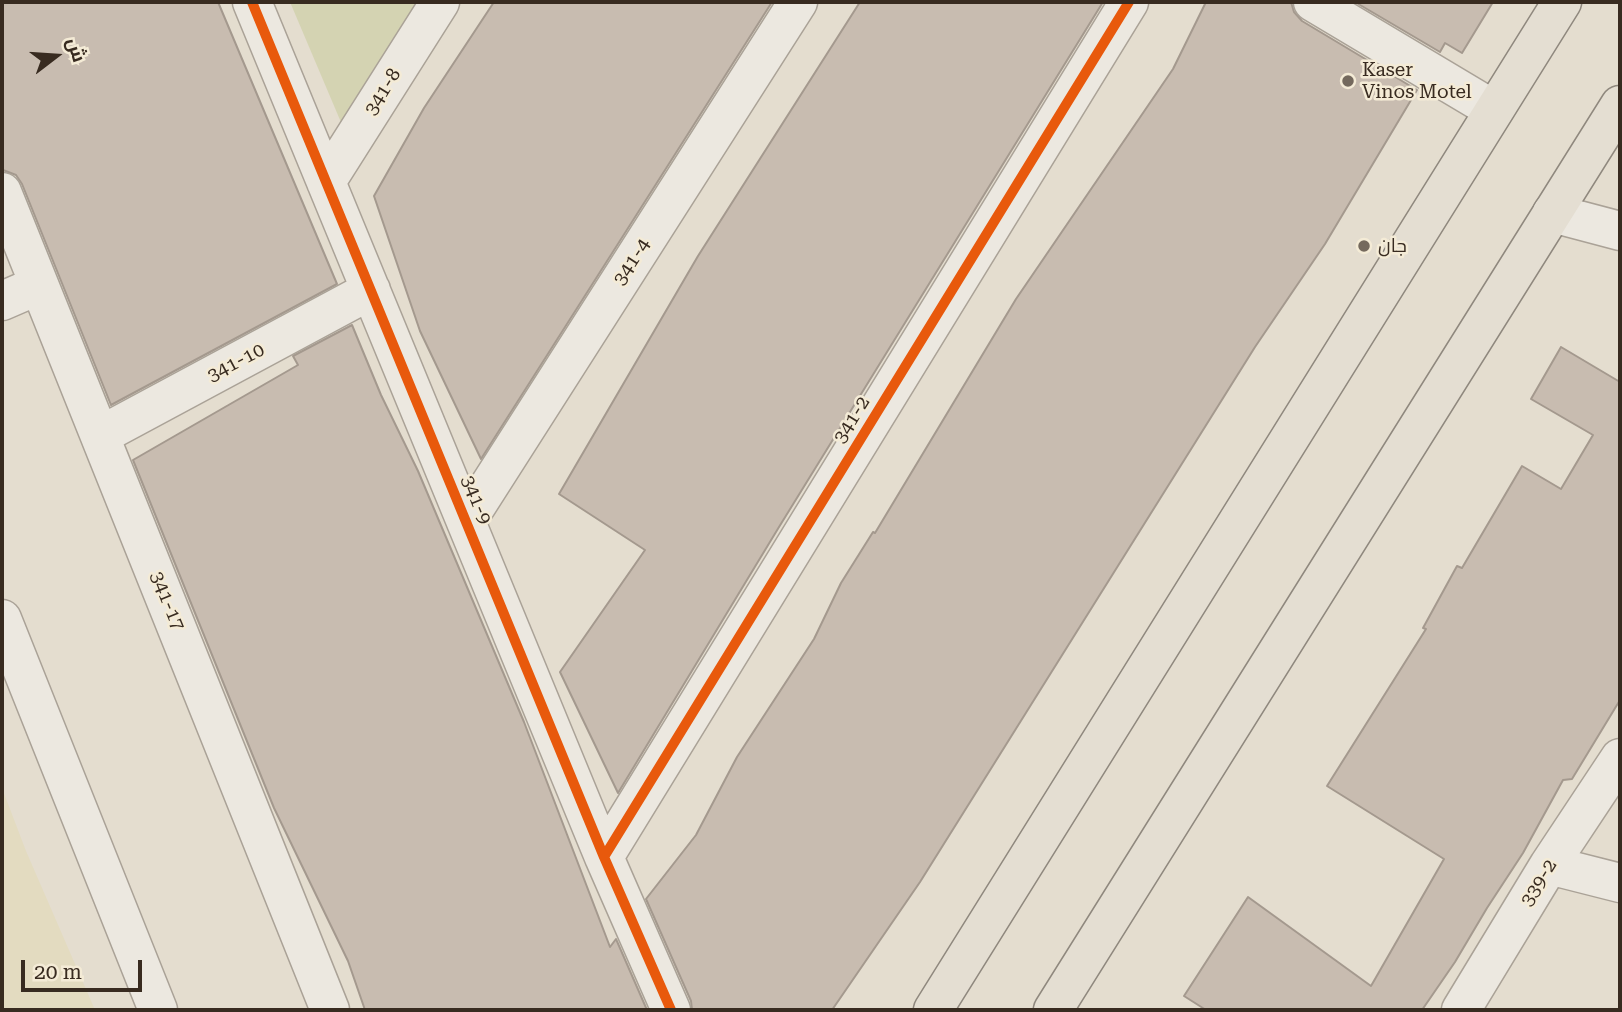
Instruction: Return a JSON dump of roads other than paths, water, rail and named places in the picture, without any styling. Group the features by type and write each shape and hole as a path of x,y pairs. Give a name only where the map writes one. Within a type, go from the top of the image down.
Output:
{"main road":[{"path":"933,1010 1562,2"},
{"path":"1052,1010 1620,105"}],"street":[{"name":"341-9","path":"252,2 604,857 671,1010"},
{"name":"341-8","path":"326,181 440,2"},
{"name":"341-4","path":"466,522 798,2"},
{"name":"341-2","path":"604,857 1129,2"},
{"path":"1313,2 1494,110"},
{"name":"341-17","path":"2,192 330,1010"},
{"path":"1552,213 1620,231"},
{"path":"2,301 39,285"},
{"name":"341-10","path":"101,435 371,290"},
{"path":"2,619 158,1010"},
{"name":"339-2","path":"1461,1010 1549,865 1620,758"},
{"path":"1549,865 1620,883"}],"place":[{"name":"Kaser Vinos Motel","path":"1348,81"},
{"name":"جان","path":"1364,246"}]}
